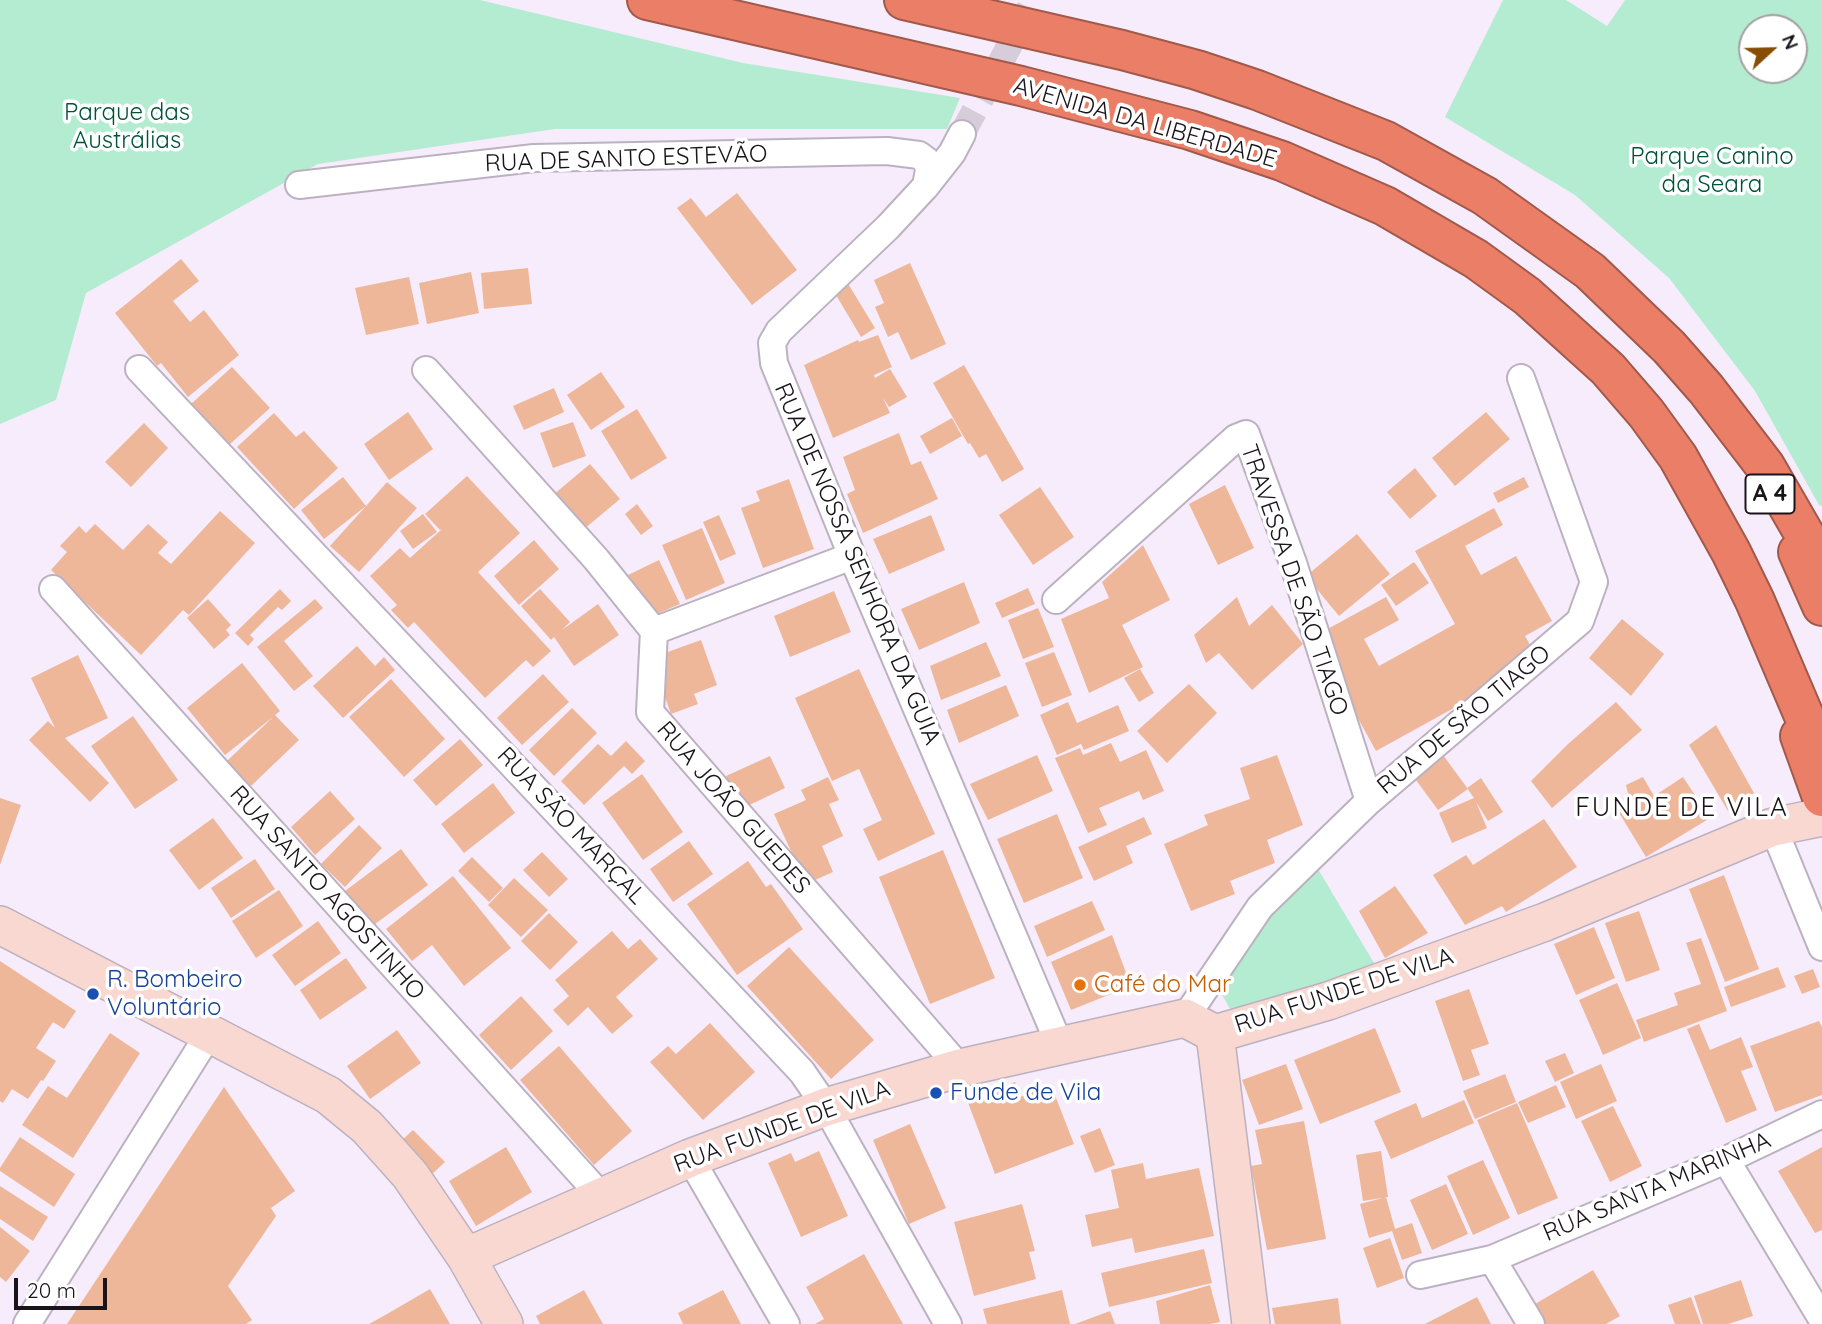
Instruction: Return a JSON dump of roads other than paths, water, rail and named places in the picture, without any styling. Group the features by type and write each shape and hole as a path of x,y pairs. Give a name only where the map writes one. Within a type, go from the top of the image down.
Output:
{"highway":[{"name":"AVENIDA DA LIBERDADE","path":"647,0 1021,86 1142,117 1271,157 1385,206 1487,266 1567,329 1608,369 1646,413 1678,457 1707,506 1755,601"},
{"path":"904,0 1197,70 1296,104 1386,141 1485,196 1590,271 1669,347 1706,389 1765,466 1810,544 1822,572"},
{"name":"A 4","path":"1706,389 1755,464 1822,606"},
{"path":"1755,601 1822,758"},
{"path":"1755,601 1822,797"}],"street":[{"name":"RUA DE NOSSA SENHORA DA GUIA","path":"962,134 952,153 926,186 888,227 779,331 772,343 774,363 852,556 1060,1046"},
{"name":"RUA DE SANTO ESTEVÃO","path":"299,185 534,158 887,150 919,155 927,161 929,170 926,186"},
{"name":"RUA SÃO MARÇAL","path":"139,369 802,1072 826,1107 948,1324"},
{"path":"426,370 596,559 654,631 852,556"},
{"name":"RUA DE SÃO TIAGO","path":"1200,1026 1259,907 1369,802 1580,621 1594,582 1521,378"},
{"name":"TRAVESSA DE SÃO TIAGO","path":"1056,600 1236,438 1246,434 1293,562 1369,802"},
{"name":"RUA SANTO AGOSTINHO","path":"53,589 601,1196"},
{"name":"RUA JOÃO GUEDES","path":"654,631 650,712 960,1068"},
{"path":"1796,823 1822,947"},
{"name":"RUA FUNDE DE VILA","path":"466,1257 690,1158 826,1107 960,1068 1060,1046 1200,1026 1328,1001 1520,931 1796,823"},
{"path":"0,925 328,1095 368,1127 410,1175 466,1257 504,1324"},
{"path":"1200,1026 1251,1324"},
{"path":"27,1324 209,1034"},
{"name":"RUA SANTA MARINHA","path":"1420,1275 1492,1259 1726,1160 1822,1114"},
{"path":"690,1158 786,1324"},
{"path":"1726,1160 1822,1319"},
{"path":"1492,1259 1531,1324"}],"tunnel":[{"path":"962,134 1034,0"}],"place":[{"name":"Café do Mar","path":"1080,985"},
{"name":"R. Bombeiro Voluntário","path":"93,994"},
{"name":"Funde de Vila","path":"936,1093"}],"district":[{"name":"FUNDE DE VILA","path":"1682,808"}],"park label":[{"name":"Parque das Austrálias","path":"127,127"},
{"name":"Parque Canino da Seara","path":"1712,171"}]}
